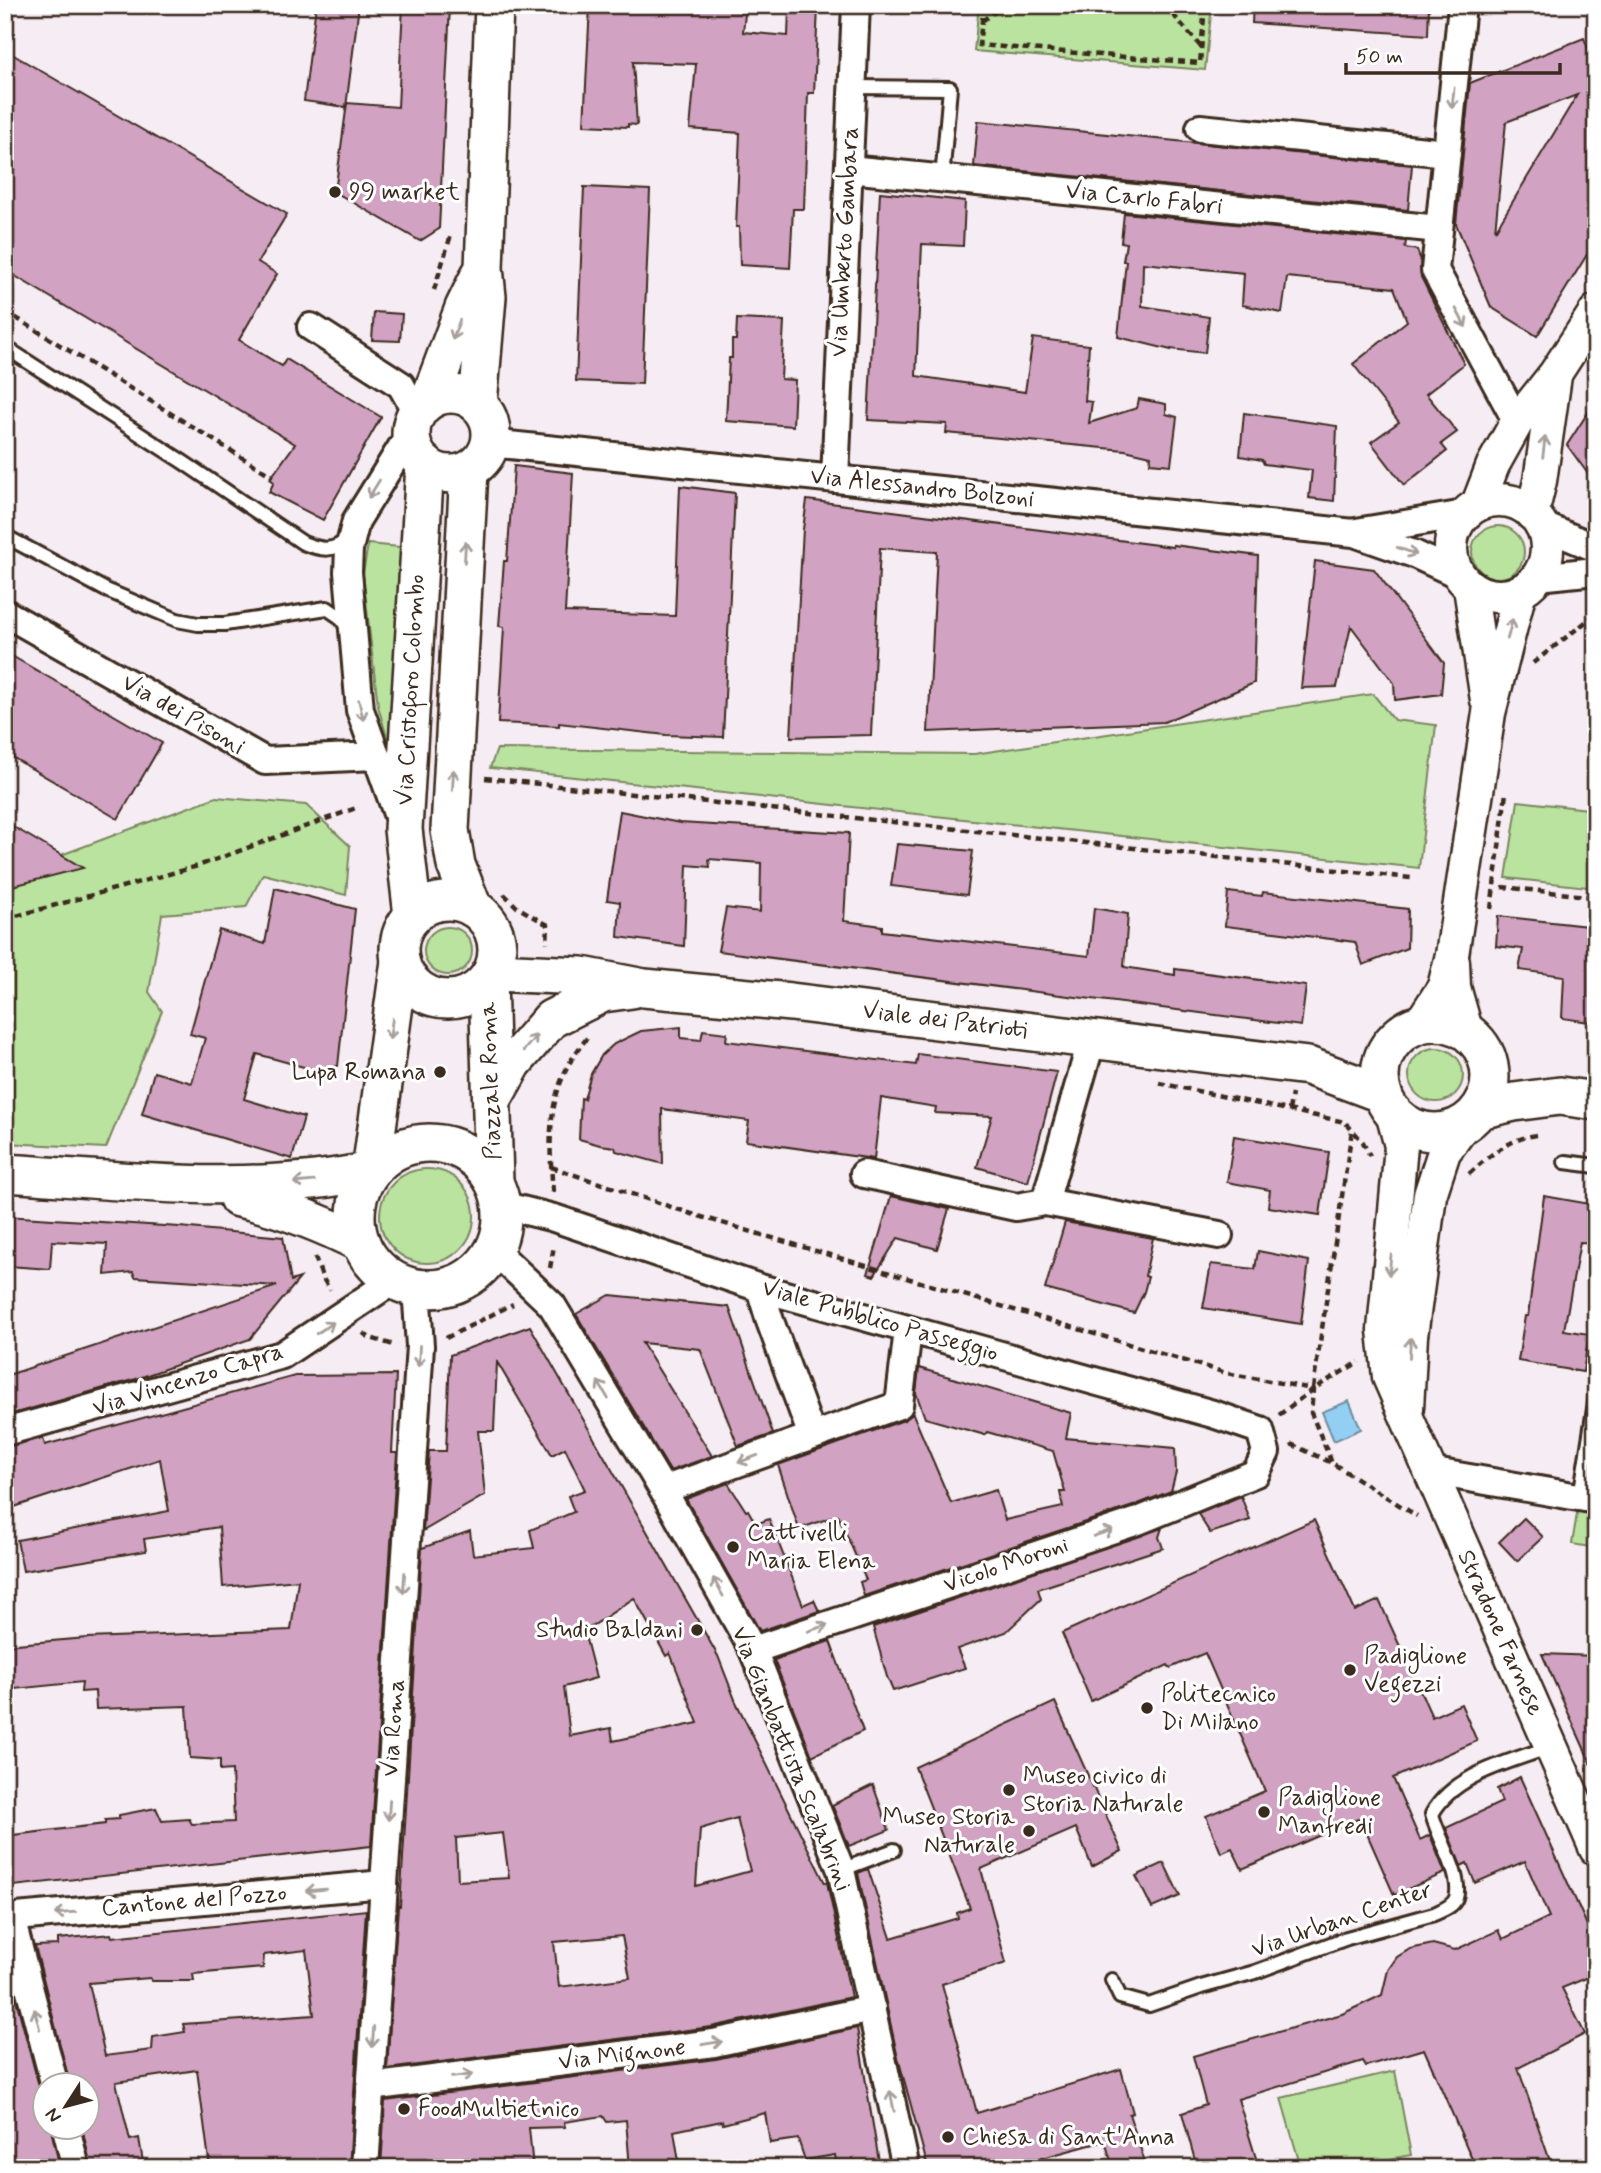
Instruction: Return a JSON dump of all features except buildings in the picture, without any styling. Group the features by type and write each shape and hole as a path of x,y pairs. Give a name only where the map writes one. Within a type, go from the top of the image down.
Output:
{"main road":[{"name":"Via Cristoforo Colombo","path":"478,404 487,297 484,268 494,5"},
{"name":"Via Cristoforo Colombo","path":"413,916 403,829 420,427 464,308 484,268"},
{"path":"442,394 467,397 478,404 489,422 480,456 446,474 435,471 420,427 442,394"},
{"name":"Via Cristoforo Colombo","path":"480,456 450,831 456,865 489,910"},
{"path":"5,1173 182,1185 267,1185 321,1181 371,1171 400,961 399,944 404,929 413,916 426,906 442,901 489,910"},
{"name":"Piazzale Roma","path":"400,961 406,976 417,988 430,996 446,1000 462,998 477,990 495,965 497,949 489,910"},
{"name":"Viale dei Patrioti","path":"489,910 582,976"},
{"name":"Piazzale Roma","path":"490,975 492,1100 501,1228 494,1250"},
{"name":"Viale dei Patrioti","path":"490,975 582,976 644,988 791,1002 1308,1066 1387,1101"},
{"path":"492,1100 513,1063 551,1019 603,993 644,988"},
{"path":"1476,1045 1489,1066 1489,1084 1485,1101 1460,1126 1442,1131 1424,1131 1407,1124 1387,1101 1380,1079 1382,1061 1388,1050 1403,1032 1420,1024 1437,1022 1455,1026 1476,1045 1539,1088 1560,1096 1596,1101"},
{"name":"Viale dei Patrioti","path":"1308,1066 1388,1050"},
{"path":"1473,1115 1514,1102 1560,1096"},
{"name":"Piazzale Roma","path":"361,1243 356,1218 359,1193 371,1171 389,1154 412,1144 436,1143 459,1149 480,1163 498,1193"},
{"path":"182,1185 272,1205 313,1219 361,1243 374,1264 405,1284 439,1288 461,1281 480,1268 494,1250"}],"street":[{"name":"Via Umberto Gambara","path":"835,479 856,5"},
{"path":"1462,5 1436,270 1517,422"},
{"path":"1200,128 1447,153"},
{"name":"Via Carlo Fabri","path":"849,169 1439,229"},
{"path":"1489,713 1464,581 1452,559 1451,543 1455,527 1472,509 1517,422 1555,374 1596,312"},
{"path":"311,327 401,385 420,427 365,505 351,534 348,572 360,710 403,829"},
{"path":"1420,1024 1444,987 1452,955 1489,713 1529,584 1544,564 1547,551 1546,538 1536,519 1555,374"},
{"name":"Via Alessandro Bolzoni","path":"480,456 835,479 1354,533 1414,554 1464,581"},
{"path":"1472,509 1492,500 1507,500 1520,505 1536,519 1596,548"},
{"name":"Via Alessandro Bolzoni","path":"1354,533 1472,509"},
{"path":"1464,581 1495,596 1529,584 1596,571"},
{"name":"Via dei Pisoni","path":"5,613 265,761 376,757"},
{"path":"1452,955 1454,987 1476,1045"},
{"path":"1045,1202 1092,1039"},
{"name":"Stradone Farnese","path":"1387,1101 1401,1146 1384,1330 1389,1377 1596,1849"},
{"name":"Stradone Farnese","path":"1406,1416 1411,1336 1430,1195 1444,1152 1473,1115"},
{"path":"864,1174 1016,1207 1045,1202 1219,1235"},
{"name":"Viale Pubblico Passeggio","path":"498,1193 554,1218 760,1288 1213,1414 1260,1430"},
{"name":"Via Gianbattista Scalabrini","path":"494,1250 552,1305 663,1490 753,1650 841,1871 906,2168"},
{"name":"Via Vincenzo Capra","path":"5,1432 236,1370 282,1355 405,1284"},
{"name":"Via Roma","path":"365,2168 420,1346 405,1284"},
{"path":"760,1288 812,1436"},
{"path":"663,1490 899,1405 908,1329"},
{"name":"Vicolo Moroni","path":"753,1650 1138,1521 1256,1473 1266,1452 1260,1430"},
{"path":"1429,1471 1588,1499"},
{"name":"Cantone del Pozzo","path":"8,1918 384,1884"},
{"path":"8,1918 51,2072"},
{"name":"Via Mignone","path":"370,2087 714,2043 872,2009"},
{"path":"69,2142 76,2168"}],"lane":[{"path":"852,87 950,88 942,179"},
{"path":"5,347 303,542 318,549 331,550 346,541 351,534"},
{"path":"5,536 106,590 177,620 198,624 225,624 327,608 346,625 353,641"},
{"path":"1565,1162 1596,1166"},
{"path":"1588,1499 1596,1396"},
{"name":"Via Urban Center","path":"1112,1980 1120,1997 1149,2005 1255,1972 1347,1938 1447,1908 1455,1899 1457,1887 1453,1867 1433,1821 1432,1814 1438,1804 1452,1790 1469,1779 1550,1747"},
{"path":"841,1871 894,1850"}],"path":[{"path":"984,5 979,45 1200,63 1205,5"},
{"path":"982,21 1004,5"},
{"path":"1165,5 1201,48"},
{"path":"436,284 455,223"},
{"path":"5,311 272,476"},
{"path":"1522,671 1596,614"},
{"path":"485,778 1411,878"},
{"path":"1491,909 1506,793"},
{"path":"5,919 198,866 356,808"},
{"path":"1502,887 1596,897"},
{"path":"489,910 517,907 548,925"},
{"path":"554,1200 549,1143 554,1103 572,1056"},
{"path":"1345,1122 1363,1142 1373,1164"},
{"path":"1332,1463 1311,1413 1352,1129"},
{"path":"1467,1176 1492,1154 1517,1138 1539,1134"},
{"path":"551,1167 692,1214 1226,1373 1313,1389"},
{"path":"549,1275 555,1235"},
{"path":"437,1342 519,1302"},
{"path":"357,1327 370,1338 399,1346"},
{"path":"1360,1362 1313,1389 1260,1430 1332,1463 1423,1520"}],"green space":[{"path":"979,5 1212,5 1205,70 974,51"},
{"path":"1498,526 1508,528 1516,534 1522,542 1522,562 1516,570 1508,576 1498,578 1488,576 1480,570 1474,562 1472,552 1474,542 1480,534 1488,528"},
{"path":"368,544 410,548 394,762 378,706 363,574"},
{"path":"1373,694 1394,720 1436,725 1419,868 490,768 497,749 974,754"},
{"path":"216,797 306,805 350,846 346,895 263,874 246,907 162,914 149,992 162,1011 106,1148 5,1143 5,876"},
{"path":"1518,801 1596,810 1596,888 1506,878"},
{"path":"448,927 457,928 465,934 471,942 471,960 465,968 457,974 448,975 439,974 431,968 425,960 424,951 425,942 431,934 439,928"},
{"path":"1436,1048 1455,1056 1463,1075 1455,1094 1436,1102 1417,1094 1409,1075 1417,1056"},
{"path":"427,1169 445,1173 460,1183 470,1198 474,1216 470,1234 460,1249 445,1259 427,1263 409,1259 394,1249 384,1234 380,1216 384,1198 394,1183 409,1173"},
{"path":"1587,1453 1596,1455 1596,1548 1572,1544"},
{"path":"1395,2071 1411,2155 1341,2168 1301,2168 1281,2098"}],"water":[{"path":"1349,1401 1361,1429 1334,1441 1322,1412"}],"place":[{"name":"99 market","path":"335,192"},
{"name":"Lupa Romana","path":"440,1072"},
{"name":"Cattivelli Maria Elena","path":"733,1547"},
{"name":"Studio Baldani","path":"697,1630"},
{"name":"Padiglione Vegezzi","path":"1350,1670"},
{"name":"Politecnico Di Milano","path":"1147,1708"},
{"name":"Museo civico di Storia Naturale","path":"1009,1790"},
{"name":"Padiglione Manfredi","path":"1264,1812"},
{"name":"Museo Storia Naturale","path":"1029,1831"},
{"name":"FoodMultietnico","path":"404,2109"},
{"name":"Chiesa di Sant'Anna","path":"948,2137"}]}
